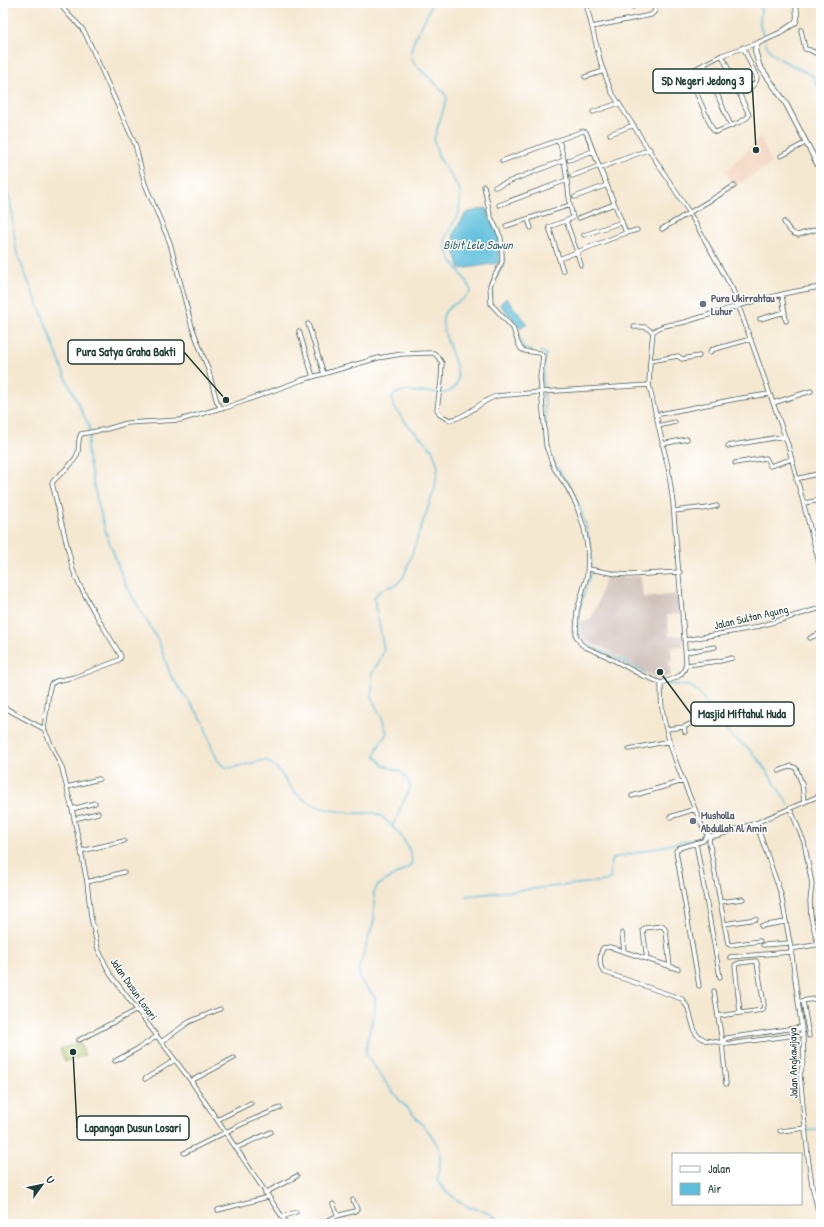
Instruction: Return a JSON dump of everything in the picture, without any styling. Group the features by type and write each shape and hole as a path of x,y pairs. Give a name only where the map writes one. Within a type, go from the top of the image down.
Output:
{"street":[{"path":"60,3 67,14 81,26 85,32 108,87 132,135 145,184 170,243 192,327 208,369 220,408"},
{"path":"586,3 604,71 611,91 690,212 733,290 785,436 821,570"},
{"path":"592,26 651,15 655,11 654,3"},
{"path":"722,55 748,117 716,132 711,126 688,74 693,69 722,55 780,33 796,22 796,3"},
{"path":"801,30 804,49 810,50 821,56"},
{"path":"759,42 755,50 759,65 785,102 821,172"},
{"path":"739,94 757,82 757,78 744,47"},
{"path":"704,64 731,126"},
{"path":"585,77 604,71"},
{"path":"592,112 619,103"},
{"path":"610,134 634,125"},
{"path":"502,161 585,131 626,233"},
{"path":"559,140 564,160 573,218 549,227 563,271"},
{"path":"781,156 805,143"},
{"path":"572,176 650,149"},
{"path":"569,160 593,151"},
{"path":"495,187 564,160"},
{"path":"499,205 567,180"},
{"path":"575,197 607,185"},
{"path":"484,186 490,215 501,238 502,254 502,262 490,285 490,302 514,328 521,349 542,354 543,356 540,377 543,392 547,453 554,468 572,496 586,539 588,569 585,586 577,611 577,638 585,647 606,656 643,676 661,683 678,677 683,673 686,665 686,652 671,483 649,386 653,332 662,327 682,323 739,306 821,287"},
{"path":"662,229 734,186"},
{"path":"579,218 614,204"},
{"path":"506,226 570,205"},
{"path":"528,219 532,228"},
{"path":"566,221 581,265"},
{"path":"584,235 622,222"},
{"path":"784,222 796,235 821,228"},
{"path":"559,259 637,230"},
{"path":"782,295 786,321"},
{"path":"760,319 785,312"},
{"path":"308,324 324,374"},
{"path":"634,327 645,327 653,332"},
{"path":"299,331 313,377"},
{"path":"710,353 712,349 751,339"},
{"path":"3,708 44,729 51,684 56,681 75,677 117,661 121,656 93,610 73,570 52,487 54,480 68,467 77,455 79,450 79,437 81,434 136,422 180,420 220,408 230,407 313,377 385,356 402,354 434,353 442,363 443,370 437,405 439,413 443,418 450,420 464,416 490,398 496,396 649,386"},
{"path":"650,361 678,356 682,359 699,356"},
{"path":"773,403 811,391"},
{"path":"655,415 716,402 769,394"},
{"path":"658,426 675,422"},
{"path":"728,446 785,436"},
{"path":"662,444 687,439"},
{"path":"735,463 766,458 770,466 792,459"},
{"path":"796,479 821,473"},
{"path":"804,503 821,500"},
{"path":"674,511 700,508 703,510 717,506"},
{"path":"814,543 821,552"},
{"path":"588,569 630,575 680,572"},
{"name":"Jalan Sultan Agung","path":"685,640 753,628 821,608"},
{"path":"810,638 821,632"},
{"path":"686,652 714,648"},
{"path":"686,665 720,662 732,658"},
{"path":"661,683 662,708 670,741 683,781 703,828 709,835 728,945 760,941"},
{"path":"667,729 684,727 690,724"},
{"path":"684,727 685,732"},
{"name":"Jalan Dusun Losari","path":"44,729 48,734 62,768 81,851 87,882 91,917 98,949 110,974 191,1081 268,1198 287,1224"},
{"path":"630,748 670,741"},
{"path":"779,771 791,766 796,768 802,784 804,802"},
{"path":"67,787 99,779"},
{"path":"632,796 683,781"},
{"path":"709,835 719,835 756,823 821,795"},
{"path":"72,809 95,803"},
{"path":"730,957 791,950 820,944 812,917 810,901 812,884 804,842 790,808"},
{"path":"670,817 695,809"},
{"path":"74,819 98,813"},
{"name":"Jalan Angkawijaya","path":"756,823 781,894 791,950 803,1034 804,1058 800,1075 812,1185 821,1224"},
{"path":"698,986 676,851 679,848 705,840 709,835"},
{"path":"81,851 124,841"},
{"path":"696,843 720,977"},
{"path":"87,882 124,872"},
{"path":"720,902 743,899"},
{"path":"724,924 756,919"},
{"path":"761,926 785,922"},
{"path":"648,960 643,930 645,928 663,926 666,931 670,967"},
{"path":"622,933 624,951"},
{"path":"763,946 789,943"},
{"path":"678,969 610,947 603,948 601,952 600,967 604,972 682,999 688,1008 692,1027 697,1035 705,1040 714,1043 722,1042 729,1044 803,1034"},
{"path":"718,1016 762,1011 764,1008 756,961 739,963 735,965 740,1013"},
{"path":"714,991 722,1042 726,1084"},
{"path":"798,1002 821,998"},
{"path":"803,1001 809,1036"},
{"path":"161,1042 189,1022 220,1009"},
{"path":"79,1040 137,1010"},
{"path":"722,1042 727,1038 802,1027"},
{"path":"784,1030 784,1036"},
{"path":"115,1061 140,1048 157,1036"},
{"path":"191,1081 234,1058"},
{"path":"145,1079 175,1060"},
{"path":"217,1120 251,1103"},
{"path":"184,1153 225,1132 280,1108"},
{"path":"780,1131 806,1128"},
{"path":"236,1148 271,1132"},
{"path":"265,1193 297,1176"},
{"path":"218,1210 268,1198"},
{"path":"320,1224 356,1210 353,1200"},
{"path":"333,1204 338,1216"},
{"path":"282,1217 296,1212"}],"shaded area":[{"path":"761,137 771,164 734,187 726,171"},
{"path":"606,574 620,577 641,576 643,598 678,594 680,614 667,615 669,636 682,635 683,646 671,647 672,661 669,662 671,676 665,677 664,680 659,680 603,648 584,641 579,621 590,620 598,603"}],"green space":[{"path":"80,1042 85,1055 65,1062 60,1049"}],"water":[{"name":"Bibit Lele Sawun","path":"486,208 493,226 499,236 499,263 460,269 452,243 455,242 453,234 466,213"},
{"path":"506,298 527,323 521,329 500,304"}],"waterway":[{"path":"392,827 410,788 408,780 401,772 383,765 375,755 387,733 382,718 372,699 372,673 384,650 374,597 382,589 396,585 404,576 435,488 438,466 432,449 406,423 395,408 392,397 402,391 444,393 454,389 457,381 457,371 443,326 443,317 448,309 465,298 471,291 467,282 452,261 445,246 446,236 459,213 460,200 460,190 438,156 434,139 447,98 440,88 415,64 411,50 431,3"},
{"path":"761,3 760,25 764,39"},
{"path":"765,42 770,51 780,59 813,76 821,94"},
{"path":"3,182 11,203 17,254 65,376 89,426 90,435 87,447 95,491 105,530 125,584 158,640 171,676 203,721 217,759 223,766 231,768 265,760 279,771 298,795 310,803 331,810 378,814 403,838 408,847 412,862 409,867 377,886 374,893 374,921 359,967 360,980 375,997 375,1010 367,1041 366,1054 394,1093 436,1142 441,1157 437,1180 442,1187 465,1205 493,1216 500,1224"},
{"path":"496,277 504,265 505,259"},
{"path":"492,298 494,280"},
{"path":"498,310 504,314 515,327 524,349 532,350"},
{"path":"540,351 546,354 543,375 546,425"},
{"path":"547,441 549,451"},
{"path":"551,456 569,485 582,514 590,545 591,566"},
{"path":"578,618 591,572"},
{"path":"578,622 580,636 583,642 645,673"},
{"path":"667,684 690,686 699,693 730,735 749,749 762,764 789,805"},
{"path":"466,896 605,881 610,879 611,860 614,858 702,837"},
{"path":"808,1131 821,1128"}],"place":[{"name":"SD Negeri Jedong 3","path":"756,150"},
{"name":"Pura Ukirrahtau Luhur","path":"703,304"},
{"name":"Pura Satya Graha Bakti","path":"226,400"},
{"name":"Masjid Miftahul Huda","path":"660,672"},
{"name":"Musholla Abdullah Al Amin","path":"693,821"},
{"name":"Lapangan Dusun Losari","path":"73,1052"}]}
